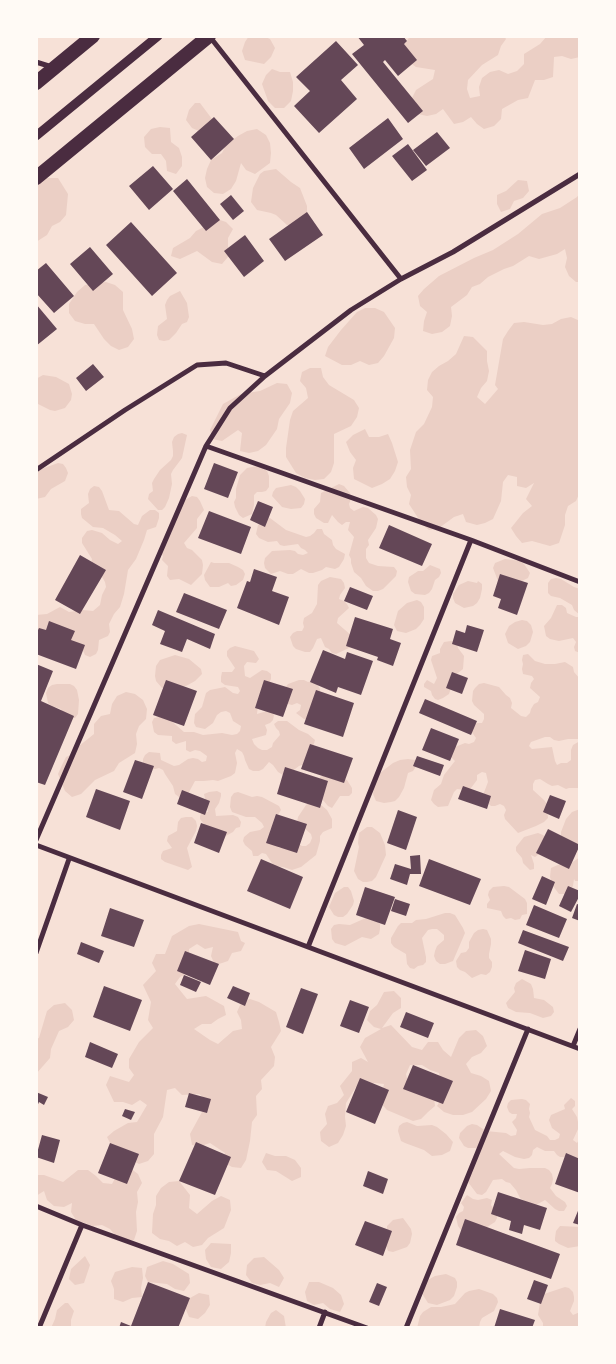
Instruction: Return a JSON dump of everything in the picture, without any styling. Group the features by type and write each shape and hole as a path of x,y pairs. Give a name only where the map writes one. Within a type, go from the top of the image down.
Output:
{"highway":[{"path":"36,83 93,36"},
{"path":"36,178 209,36"}],"street":[{"path":"36,136 158,36"},
{"path":"209,36 401,279"},
{"path":"36,62 54,68"},
{"path":"36,840 206,446 230,408 265,376 351,310 401,279 453,252 580,174"},
{"path":"36,470 125,410 197,365 226,363 265,376"},
{"path":"206,446 471,540 580,582"},
{"path":"308,948 471,540"},
{"path":"36,845 69,859 580,1049"},
{"path":"36,953 69,859"},
{"path":"406,1328 528,1029"},
{"path":"573,1046 580,1029"},
{"path":"36,1206 366,1328"},
{"path":"39,1328 82,1224"},
{"path":"319,1328 325,1312"}],"shaded area":[{"path":"249,36 263,36 270,39 275,48 271,57 264,64 245,60 242,51"},
{"path":"410,36 504,36 506,39 498,55 482,65 468,80 467,89 470,98 480,96 479,87 482,78 490,72 499,70 508,74 517,71 524,64 524,54 540,44 547,36 580,36 580,57 571,59 562,56 554,57 553,77 535,80 528,98 518,100 502,109 501,119 494,126 484,129 471,117 463,122 454,124 443,109 436,114 427,116 418,114 412,98 416,90 433,79 435,70 416,67 409,62 404,44"},
{"path":"272,69 280,72 290,72 293,91 291,101 284,108 275,108 268,101 262,84 266,75"},
{"path":"195,103 200,103 212,119 210,128 201,132 192,128 186,120 189,110"},
{"path":"160,127 170,128 171,142 179,148 182,166 176,174 167,171 166,161 161,154 152,154 145,147 144,137 151,129"},
{"path":"257,129 266,135 270,143 270,163 255,174 246,170 241,163 236,181 231,189 223,194 214,193 207,187 205,178 211,160 222,153 226,145 238,136 247,131"},
{"path":"276,169 300,188 307,206 307,217 292,226 287,225 276,215 257,210 251,202 253,188 260,174 264,171"},
{"path":"45,178 58,178 68,194 66,215 60,222 52,226 47,235 36,242 36,182"},
{"path":"518,180 527,181 529,191 523,198 514,201 510,209 501,212 497,204 497,195 506,191"},
{"path":"580,193 580,282 576,282 569,276 565,267 567,258 565,249 557,254 539,259 529,256 472,287 467,295 451,307 450,326 442,332 432,334 423,331 427,312 420,306 418,296 424,289 439,276 493,250 518,234 542,214 560,208"},
{"path":"211,220 226,222 233,229 228,238 228,257 222,264 212,262 197,251 180,259 171,256 173,248 190,238"},
{"path":"106,282 115,285 123,292 123,310 132,329 134,339 128,347 119,350 111,346 104,339 94,324 75,321 69,313 69,304 77,292 85,285"},
{"path":"180,291 187,303 189,317 187,322 182,324 169,340 159,340 157,335 158,326 167,319 165,305 167,300 170,296"},
{"path":"365,308 375,308 384,312 395,328 394,338 384,356 378,363 369,365 360,361 351,365 342,365 325,356 328,347 341,330 357,312"},
{"path":"571,317 580,321 580,492 576,501 568,506 565,515 565,525 559,543 550,546 532,541 522,543 516,536 511,528 523,513 532,506 526,499 534,483 526,488 517,486 517,477 508,475 503,482 501,501 493,519 477,525 466,522 463,514 454,517 439,528 429,530 422,524 409,504 411,495 407,487 406,477 411,469 410,450 416,432 424,424 432,407 433,397 427,390 428,380 432,372 456,354 464,336 473,337 487,351 489,371 487,381 477,397 485,404 498,389 495,385 503,339 514,323 524,322 543,325 552,324 561,319"},
{"path":"310,368 321,368 323,377 329,385 354,400 359,408 357,417 351,426 334,434 334,463 331,472 324,479 315,480 305,478 296,473 286,457 290,420 293,411 308,398 306,388 300,381 302,372"},
{"path":"43,375 56,377 69,384 72,394 71,400 65,408 55,411 36,403 36,379"},
{"path":"277,383 287,384 292,393 290,403 279,419 277,429 266,445 258,451 249,453 240,451 242,433 238,430 222,441 212,439 210,430 223,404 241,394 260,391"},
{"path":"365,429 369,437 379,437 388,434 398,462 390,479 372,488 354,479 353,468 356,460 346,442 353,435"},
{"path":"182,433 187,435 182,458 171,474 172,484 165,507 162,510 158,510 148,499 149,494 153,491 152,483 160,470 173,456 172,442 174,437"},
{"path":"58,463 63,464 68,473 65,481 51,489 45,497 36,499 36,471"},
{"path":"257,466 267,471 269,487 266,491 257,492 254,495 252,514 243,518 235,507 236,489 240,475 247,468"},
{"path":"339,484 344,486 350,493 350,508 354,511 363,507 368,508 378,519 366,549 366,558 369,563 378,566 394,567 397,571 396,576 383,589 378,591 373,591 366,586 354,572 349,555 354,537 348,530 350,522 342,525 332,515 328,523 324,523 316,518 314,514 314,509 320,502 321,493"},
{"path":"291,485 300,491 305,499 301,508 291,509 282,507 272,496 276,488"},
{"path":"94,486 99,487 102,491 109,510 119,511 134,524 138,525 142,516 150,510 155,510 159,513 159,518 156,527 147,530 136,559 128,570 120,607 109,624 110,632 108,636 99,640 96,654 90,657 85,655 81,646 36,644 36,615 47,614 60,607 69,612 93,611 100,605 106,587 105,582 98,570 91,564 92,559 82,543 82,538 87,531 92,530 102,533 118,544 122,541 103,528 93,527 82,518 81,509 89,503 88,494"},
{"path":"192,496 197,497 204,510 197,519 197,528 184,543 187,548 192,550 202,560 203,565 202,574 191,585 179,579 170,580 167,576 168,566 162,560 163,556 160,552 166,539 172,532 172,527 183,501"},
{"path":"270,518 286,530 306,537 310,536 317,529 322,529 324,534 332,540 336,549 345,554 339,567 335,569 326,567 313,573 301,569 293,574 280,571 271,574 265,568 264,563 265,558 272,551 290,550 303,555 308,553 298,544 284,546 280,545 277,541 268,542 259,538 256,534 258,525"},
{"path":"505,559 520,561 524,564 530,573 528,578 520,582 498,581 493,568 495,563"},
{"path":"211,562 229,563 238,567 245,574 243,580 236,585 231,586 228,583 219,587 210,587 204,575"},
{"path":"430,565 440,569 439,577 435,580 429,593 425,595 415,594 411,591 408,582 409,577 418,571 423,571"},
{"path":"330,577 341,579 344,583 345,588 339,599 344,601 349,608 338,618 337,623 352,636 352,644 349,648 336,654 325,647 321,638 317,639 310,652 296,649 290,637 297,631 302,631 304,618 312,613 317,604 318,585 321,581"},
{"path":"556,578 580,589 580,615 574,610 572,605 548,593 548,583 551,579"},
{"path":"468,581 477,583 478,581 482,584 482,589 477,603 464,608 455,603 453,594 459,585"},
{"path":"417,600 424,607 424,619 416,629 406,633 397,631 394,625 398,611 407,603"},
{"path":"557,605 562,605 566,608 567,613 580,617 580,653 575,651 576,642 573,638 559,641 546,636 544,626 551,618"},
{"path":"522,620 527,621 531,625 533,632 530,642 518,649 508,643 505,634 509,626"},
{"path":"451,641 457,643 464,656 463,669 453,677 449,694 438,700 435,699 431,691 424,687 424,684 427,680 434,684 437,678 431,660 432,656 440,653 444,642"},
{"path":"235,646 254,651 259,659 256,663 247,662 244,666 245,676 250,678 262,670 271,674 271,679 258,705 257,714 271,711 274,715 273,720 265,725 266,735 252,739 254,744 262,750 272,747 280,735 274,724 278,721 287,721 315,740 308,763 299,766 287,775 278,772 269,762 263,769 253,771 249,769 242,752 237,749 235,753 237,763 235,773 218,781 195,781 188,794 179,797 175,794 173,786 163,770 159,768 146,768 143,764 145,755 149,752 160,753 161,760 174,766 193,758 202,762 206,761 207,756 200,751 190,752 186,750 186,741 176,744 172,741 172,736 158,735 154,732 152,722 154,718 159,717 169,719 184,732 194,732 203,735 237,734 241,726 233,721 230,713 226,711 217,715 213,723 205,729 196,727 194,723 195,714 202,707 206,693 210,690 225,687 233,693 238,694 240,691 238,687 225,685 221,682 222,672 232,672 235,668 227,656 227,651"},
{"path":"528,654 535,661 545,664 565,662 573,667 574,672 580,679 580,739 559,741 545,737 531,742 529,746 532,749 552,747 557,765 571,760 573,745 580,741 580,788 566,789 558,785 552,786 540,779 535,780 533,790 547,804 548,818 536,826 518,833 505,819 506,810 504,806 500,804 491,806 484,799 483,795 488,782 486,773 482,772 477,775 477,780 471,788 467,790 457,789 448,806 438,807 431,800 434,790 441,784 444,775 455,761 448,754 455,747 474,742 476,738 471,731 473,726 477,723 482,723 484,719 484,714 472,701 473,691 479,684 484,683 499,687 510,698 511,708 521,716 526,717 534,704 538,702 540,697 530,688 534,679 532,676 523,674 523,655"},
{"path":"175,655 189,659 201,669 202,674 186,686 162,688 156,681 156,666 160,660"},
{"path":"299,680 315,681 320,689 320,694 308,719 304,719 296,713 300,710 301,705 297,703 292,705 284,701 285,688 288,684"},
{"path":"57,684 70,684 77,690 79,700 78,714 75,718 63,714 61,709 48,703 46,693 48,688"},
{"path":"126,692 135,694 143,700 147,709 146,719 139,726 136,734 137,744 135,753 119,763 114,771 95,780 81,794 72,797 65,791 58,774 66,757 76,753 79,746 94,734 94,724 101,716 110,714 112,704 117,696"},
{"path":"408,759 415,760 417,765 413,771 408,773 404,788 399,797 391,802 376,801 373,794 375,781 380,773 393,763"},
{"path":"335,774 347,780 352,788 352,793 349,796 340,796 332,808 322,799 319,782 320,777 324,775"},
{"path":"217,791 221,793 221,796 215,809 216,816 233,815 238,817 241,822 240,827 220,839 200,819 202,812 208,812 204,794"},
{"path":"238,792 252,797 262,797 279,806 281,810 270,830 273,840 279,848 297,843 306,846 310,843 311,834 297,822 298,817 310,802 320,804 327,810 332,819 332,828 323,832 320,836 316,855 301,867 292,870 274,866 266,854 262,853 258,856 253,856 252,851 243,841 244,837 250,832 264,827 255,817 246,817 232,812 230,807 231,797 234,793"},
{"path":"580,809 580,849 561,837 561,832 566,819 572,812"},
{"path":"192,817 196,821 197,826 187,848 192,867 188,870 161,859 163,851 172,848 167,841 168,836 177,831 178,822 181,818"},
{"path":"367,827 372,827 380,833 385,845 386,855 376,877 372,881 363,882 358,879 354,871 359,847 359,833"},
{"path":"538,833 547,838 543,851 535,857 531,855 534,869 530,870 523,863 522,858 516,851 516,847 524,837"},
{"path":"580,857 580,881 575,881 574,879 573,886 568,893 559,894 553,886 550,877 551,868 560,864 570,864"},
{"path":"344,887 348,887 351,891 354,901 347,914 343,917 338,917 334,915 329,907 335,893"},
{"path":"493,887 509,887 525,899 527,903 527,914 522,915 520,919 506,919 501,911 487,908 490,900 489,891"},
{"path":"445,913 455,915 465,933 453,961 440,964 436,961 435,951 437,946 444,940 444,935 437,929 432,929 428,930 422,938 426,962 414,969 410,968 407,964 406,954 391,943 391,938 398,926 401,923 412,923 416,920"},
{"path":"368,917 373,918 380,924 379,934 371,939 362,937 345,946 335,943 332,939 331,929 334,925 350,925"},
{"path":"199,924 238,932 241,941 245,943 241,951 232,953 228,961 215,965 211,956 213,947 205,949 197,944 189,949 189,959 183,966 184,975 175,984 187,999 206,996 224,1006 226,1015 211,1024 202,1024 194,1029 218,1044 233,1031 242,1029 241,1020 237,1012 241,1003 250,999 276,1012 281,1031 271,1047 275,1057 274,1066 261,1080 262,1089 256,1096 257,1115 252,1122 246,1160 241,1168 232,1167 223,1162 225,1153 210,1143 201,1146 192,1145 190,1134 208,1101 199,1094 182,1095 175,1088 167,1090 163,1117 154,1134 154,1154 148,1161 139,1164 114,1151 107,1137 128,1123 137,1122 147,1105 140,1100 132,1105 114,1102 106,1085 110,1076 129,1082 134,1075 129,1068 129,1059 139,1042 153,1028 148,1020 151,1002 143,985 156,971 152,963 156,954 165,954 172,936 189,926"},
{"path":"483,929 487,930 491,939 489,958 492,962 492,967 486,975 481,974 472,978 457,967 456,961 461,953 466,952 469,948 469,942 474,933"},
{"path":"522,979 531,984 534,998 544,1000 553,1007 554,1012 551,1016 543,1018 530,1013 516,1012 508,1008 506,1003 515,992 516,983"},
{"path":"394,991 401,998 401,1008 393,1013 382,1028 391,1025 412,1047 422,1050 428,1042 438,1042 451,1057 459,1038 466,1031 476,1030 483,1036 487,1046 466,1064 471,1073 489,1081 491,1091 486,1099 472,1112 463,1115 453,1115 444,1112 437,1106 447,1089 441,1082 439,1073 422,1065 410,1065 406,1074 408,1083 434,1096 435,1106 421,1119 413,1121 387,1110 380,1102 384,1084 375,1083 356,1087 346,1103 346,1126 343,1135 338,1143 329,1147 321,1141 320,1132 327,1124 325,1114 328,1106 337,1103 344,1095 340,1086 352,1071 352,1062 361,1058 368,1062 360,1047 365,1038 381,1029 374,1027 367,1020 370,1011 377,1005 384,992"},
{"path":"65,1003 72,1010 74,1020 68,1027 59,1031 51,1049 50,1058 36,1074 36,1039 39,1038 47,1011 54,1005"},
{"path":"571,1098 575,1101 575,1106 572,1109 577,1117 579,1127 573,1140 577,1143 580,1138 580,1162 568,1157 560,1157 554,1151 545,1151 537,1147 529,1158 524,1159 503,1151 499,1154 514,1168 545,1168 549,1170 553,1179 550,1188 556,1196 565,1202 567,1206 564,1211 555,1209 545,1200 532,1206 520,1198 510,1183 502,1179 493,1180 486,1192 482,1195 477,1194 468,1182 477,1148 464,1146 459,1138 460,1133 472,1124 486,1131 506,1133 511,1136 516,1135 517,1130 512,1122 517,1114 509,1112 507,1107 511,1100 522,1099 530,1104 529,1117 535,1130 547,1136 550,1140 555,1140 559,1138 560,1134 552,1128 549,1120 551,1115 565,1109 564,1105"},
{"path":"407,1122 417,1126 432,1125 437,1127 453,1142 450,1151 442,1155 432,1156 424,1150 401,1141 398,1131 399,1126"},
{"path":"266,1153 275,1156 286,1156 295,1160 301,1168 301,1177 292,1181 276,1171 267,1170 262,1162"},
{"path":"121,1167 130,1168 138,1174 142,1183 137,1192 137,1231 134,1240 124,1241 102,1225 93,1226 76,1220 71,1212 72,1203 64,1207 54,1206 47,1200 44,1191 36,1196 36,1175 44,1175 63,1182 78,1170 88,1170 103,1183 112,1184"},
{"path":"179,1181 190,1195 189,1208 197,1214 221,1196 230,1200 231,1210 224,1228 208,1238 202,1245 193,1247 185,1242 177,1246 169,1241 160,1239 152,1233 156,1196 161,1188 169,1182"},
{"path":"467,1195 478,1200 487,1198 492,1200 491,1205 497,1213 495,1222 479,1231 465,1232 461,1230 456,1217 463,1211 464,1207 461,1203"},
{"path":"403,1218 411,1229 410,1243 407,1247 393,1252 388,1251 386,1246 387,1226 393,1220"},
{"path":"560,1226 580,1227 580,1246 568,1248 555,1241 556,1231"},
{"path":"211,1243 231,1244 229,1262 221,1269 211,1267 206,1259 205,1250"},
{"path":"85,1256 90,1265 84,1283 75,1285 69,1279 71,1269"},
{"path":"264,1257 279,1270 284,1278 279,1287 270,1283 260,1285 252,1283 246,1275 247,1265 254,1258"},
{"path":"163,1261 173,1264 189,1274 190,1283 184,1291 175,1289 167,1284 148,1282 145,1276 147,1267"},
{"path":"132,1267 142,1268 142,1297 132,1298 123,1302 114,1299 114,1289 111,1281 115,1272"},
{"path":"446,1274 455,1278 457,1282 454,1296 450,1300 437,1305 428,1303 423,1295 426,1281 435,1276"},
{"path":"309,1282 319,1282 333,1288 341,1295 344,1304 340,1312 330,1309 323,1303 314,1305 307,1301 305,1292"},
{"path":"565,1287 573,1292 574,1301 570,1311 573,1315 580,1312 580,1328 543,1328 543,1323 538,1315 541,1295"},
{"path":"479,1289 493,1294 498,1302 494,1311 482,1318 479,1328 417,1328 423,1312 431,1307 455,1304 465,1293"},
{"path":"199,1293 209,1295 210,1305 198,1319 189,1317 184,1305 190,1298"},
{"path":"65,1303 68,1303 74,1311 71,1328 51,1328 57,1310"},
{"path":"276,1310 284,1316 286,1328 265,1328 271,1313"}],"building":[{"path":"357,36 403,36 407,41 404,44 417,60 398,76 385,60 383,62 423,111 408,123 352,54 364,45"},
{"path":"336,41 358,65 341,80 357,99 319,133 294,106 310,91 296,77"},
{"path":"214,117 234,139 211,160 191,137"},
{"path":"388,118 403,139 364,169 349,148"},
{"path":"437,132 450,148 426,166 413,150"},
{"path":"408,144 427,170 412,181 392,156"},
{"path":"153,166 173,189 149,210 129,186"},
{"path":"187,179 220,220 206,231 173,191"},
{"path":"231,195 244,211 233,220 220,204"},
{"path":"307,212 323,235 285,261 269,239"},
{"path":"131,222 177,273 152,296 106,245"},
{"path":"245,235 264,261 244,277 224,251"},
{"path":"90,247 113,274 93,291 70,264"},
{"path":"46,263 74,296 54,313 36,293 36,271"},
{"path":"36,304 57,329 36,346"},
{"path":"93,364 104,377 86,391 76,378"},
{"path":"214,463 238,472 228,498 204,489"},
{"path":"258,501 273,507 265,527 250,520"},
{"path":"209,511 251,527 241,554 198,538"},
{"path":"389,525 432,544 422,566 379,548"},
{"path":"80,555 106,570 80,614 55,600"},
{"path":"254,569 277,577 272,591 289,597 279,625 237,608 247,581 250,582"},
{"path":"500,574 528,583 517,615 498,608 501,599 493,596"},
{"path":"350,587 373,596 367,610 344,601"},
{"path":"184,593 227,610 219,629 176,612"},
{"path":"158,610 215,634 210,649 187,639 182,652 160,644 165,631 152,625"},
{"path":"355,617 393,629 390,639 401,643 393,666 377,660 378,657 346,646"},
{"path":"49,621 75,631 71,640 85,645 76,669 36,654 36,634 39,628 46,630"},
{"path":"467,625 484,630 477,652 452,644 456,630 465,633"},
{"path":"323,650 345,659 347,652 373,661 361,695 338,687 336,693 310,682"},
{"path":"36,664 53,671 41,701 74,716 45,785 36,782"},
{"path":"452,672 468,678 462,694 446,688"},
{"path":"166,680 197,691 184,726 153,715"},
{"path":"264,680 293,689 283,717 255,708"},
{"path":"316,690 354,703 343,737 304,724"},
{"path":"425,699 477,721 471,735 419,713"},
{"path":"431,728 459,739 450,761 422,750"},
{"path":"310,744 353,758 344,783 301,769"},
{"path":"417,756 444,765 440,776 413,766"},
{"path":"135,760 154,766 142,799 123,792"},
{"path":"285,767 328,781 320,808 277,794"},
{"path":"463,786 491,796 487,809 458,799"},
{"path":"96,789 130,801 120,830 86,817"},
{"path":"182,790 210,801 205,815 177,804"},
{"path":"550,795 566,801 559,819 543,812"},
{"path":"398,810 417,817 406,850 387,843"},
{"path":"276,814 307,824 297,853 266,843"},
{"path":"201,823 227,832 219,853 194,843"},
{"path":"548,829 580,845 569,869 536,853"},
{"path":"420,855 421,874 410,874 407,885 390,879 395,864 411,869 410,856"},
{"path":"261,859 303,877 290,909 247,891"},
{"path":"429,859 481,879 470,905 419,886"},
{"path":"542,876 555,882 546,905 532,899"},
{"path":"568,886 580,891 580,895 571,912 559,906"},
{"path":"365,887 395,897 385,925 356,915"},
{"path":"395,899 410,904 406,916 391,911"},
{"path":"577,904 580,905 580,921 572,918"},
{"path":"534,905 567,919 559,938 526,925"},
{"path":"110,908 144,920 134,947 101,936"},
{"path":"523,930 569,947 563,961 518,943"},
{"path":"81,942 104,951 99,963 77,954"},
{"path":"525,950 551,959 545,979 518,971"},
{"path":"185,951 219,964 210,985 177,971"},
{"path":"184,975 201,982 196,992 180,985"},
{"path":"104,986 142,1000 130,1031 93,1017"},
{"path":"233,986 250,993 245,1006 227,998"},
{"path":"301,988 318,994 303,1034 286,1027"},
{"path":"350,1000 369,1007 359,1033 340,1026"},
{"path":"406,1012 434,1023 428,1038 400,1027"},
{"path":"90,1042 118,1054 112,1068 85,1057"},
{"path":"413,1065 453,1081 443,1104 403,1089"},
{"path":"360,1078 389,1090 375,1124 346,1112"},
{"path":"36,1092 48,1097 44,1105 39,1102 36,1109"},
{"path":"189,1093 211,1099 207,1113 185,1107"},
{"path":"125,1109 135,1112 131,1120 122,1116"},
{"path":"42,1135 60,1140 54,1163 36,1157"},
{"path":"196,1142 231,1157 215,1195 179,1181"},
{"path":"110,1143 139,1154 127,1184 98,1173"},
{"path":"566,1153 580,1159 580,1193 555,1184"},
{"path":"368,1171 388,1179 383,1194 363,1186"},
{"path":"498,1192 547,1208 540,1230 524,1225 522,1234 509,1230 511,1221 491,1214"},
{"path":"580,1206 580,1225 573,1223"},
{"path":"465,1219 560,1254 551,1279 456,1245"},
{"path":"365,1221 392,1231 383,1256 355,1245"},
{"path":"534,1280 548,1285 541,1304 527,1299"},
{"path":"148,1282 190,1298 178,1328 119,1328 121,1322 131,1326"},
{"path":"377,1283 387,1287 379,1306 369,1302"},
{"path":"500,1309 535,1320 532,1328 494,1328"}]}
